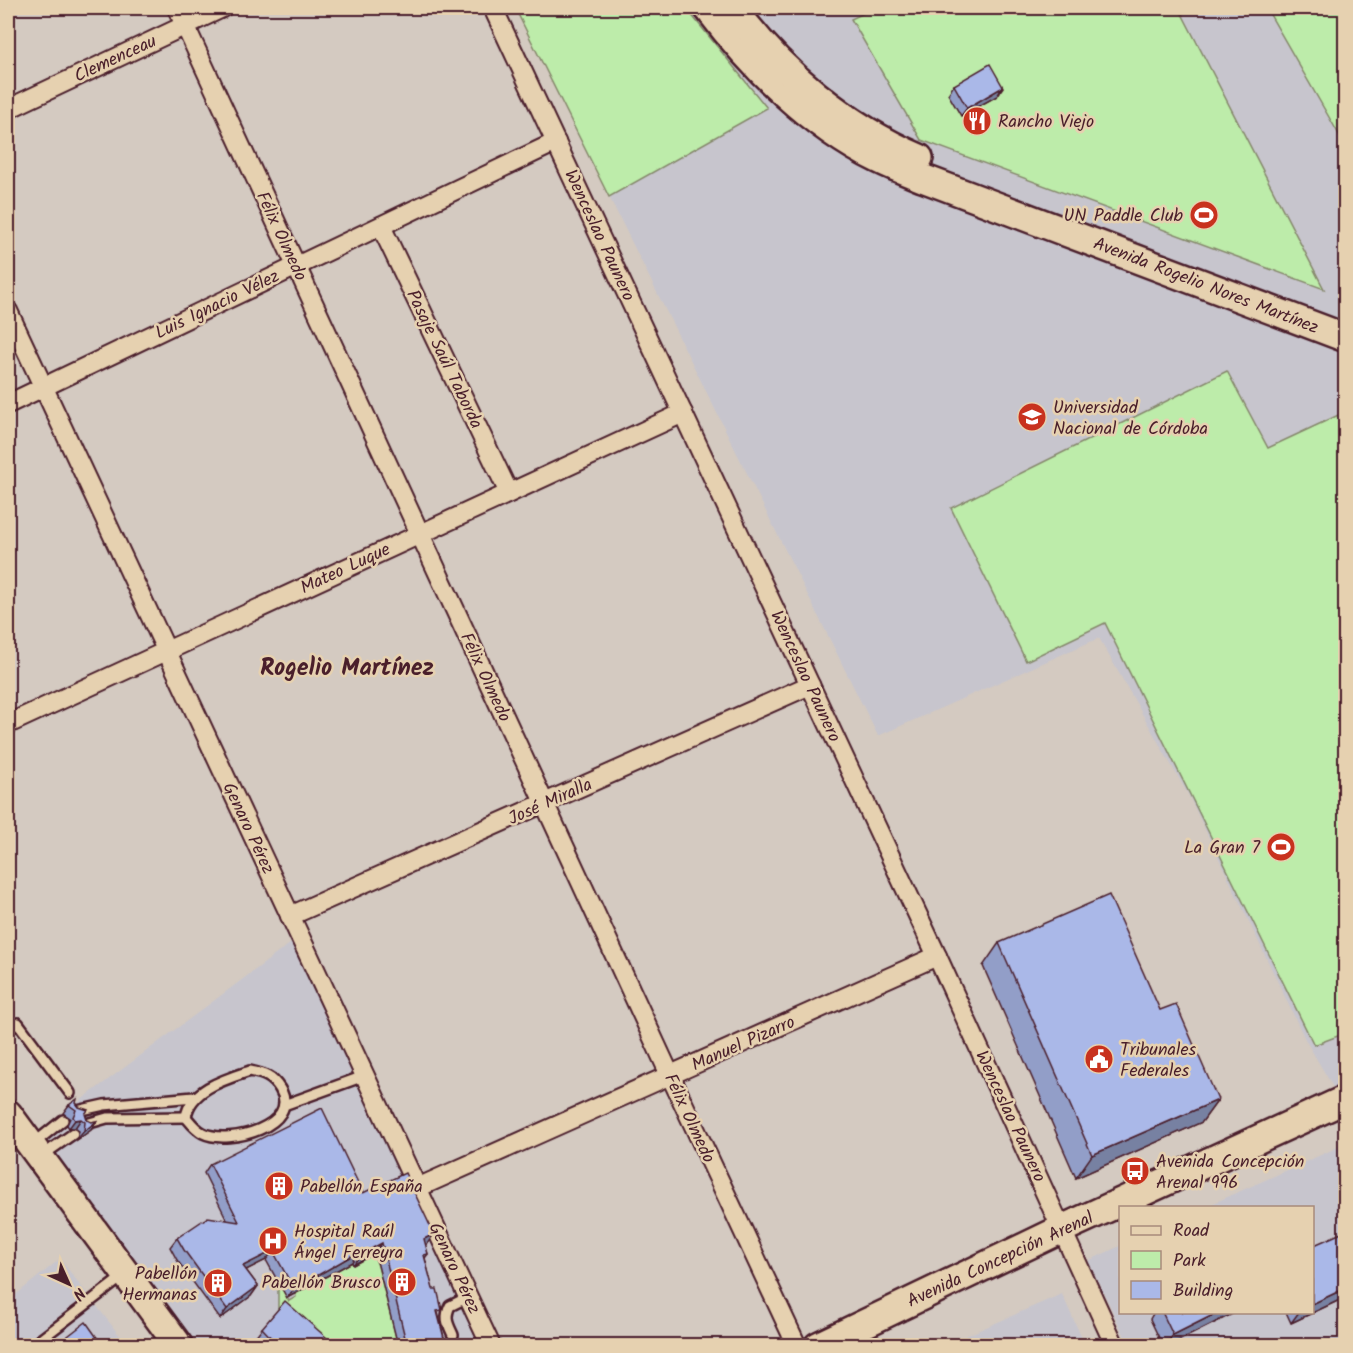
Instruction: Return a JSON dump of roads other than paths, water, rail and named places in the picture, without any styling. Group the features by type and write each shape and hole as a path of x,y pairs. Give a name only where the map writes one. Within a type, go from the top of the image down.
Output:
{"main road":[{"name":"Avenida Rogelio Nores Martínez","path":"708,8 754,62 811,115 840,137 878,159 925,179 1346,338"},
{"name":"Avenida Rogelio Nores Martínez","path":"733,8 754,36 809,90 891,145 917,157 1346,318"},
{"name":"Avenida Concepción Arenal","path":"1127,1206 1346,1099"},
{"path":"1148,1206 1346,1113"},
{"path":"8,1114 26,1150 165,1346"},
{"path":"26,1150 179,1346"},
{"name":"Avenida Concepción Arenal","path":"848,1346 1119,1210"},
{"name":"Avenida Concepción Arenal","path":"818,1346 1065,1236 1119,1219"}],"street":[{"name":"Félix Olmedo","path":"177,8 670,1075 798,1346"},
{"name":"Clemenceau","path":"8,109 222,8"},
{"name":"Wenceslao Paunero","path":"493,8 937,956 1115,1346"},
{"name":"Luis Ignacio Vélez","path":"8,404 556,142"},
{"name":"Pasaje Saúl Taborda","path":"381,226 509,493"},
{"name":"Genaro Pérez","path":"8,310 491,1346"},
{"name":"Mateo Luque","path":"8,724 683,413"},
{"name":"José Miralla","path":"290,916 810,685"},
{"name":"Manuel Pizarro","path":"417,1188 937,956"}],"lane":[{"path":"8,1030 18,1023 70,1093"},
{"path":"77,1111 104,1105 194,1096 228,1078 250,1071 265,1074 275,1082 282,1093 284,1105 282,1113 275,1120 259,1130 241,1137 222,1137 205,1134 192,1125 186,1117 188,1106 194,1096"},
{"path":"284,1105 364,1076"},
{"path":"86,1124 107,1118 186,1117"},
{"path":"26,1150 63,1120"},
{"path":"26,1150 73,1134"},
{"path":"32,1346 117,1281"},
{"path":"453,1335 446,1319 447,1312 450,1306 468,1297"},
{"path":"234,1346 252,1343 254,1346"}],"place":[{"name":"Rancho Viejo","path":"977,121"},
{"name":"UN Paddle Club","path":"1204,215"},
{"name":"Universidad Nacional de Córdoba","path":"1032,417"},
{"name":"La Gran 7","path":"1281,847"},
{"name":"Tribunales Federales","path":"1099,1059"},
{"name":"Avenida Concepción Arenal 996","path":"1135,1171"},
{"name":"Pabellón España","path":"279,1186"},
{"name":"Hospital Raúl Ángel Ferreyra","path":"273,1241"},
{"name":"Pabellón Brusco","path":"402,1282"},
{"name":"Pabellón Hermanas","path":"218,1283"}],"district":[{"name":"Rogelio Martínez","path":"347,667"}]}
